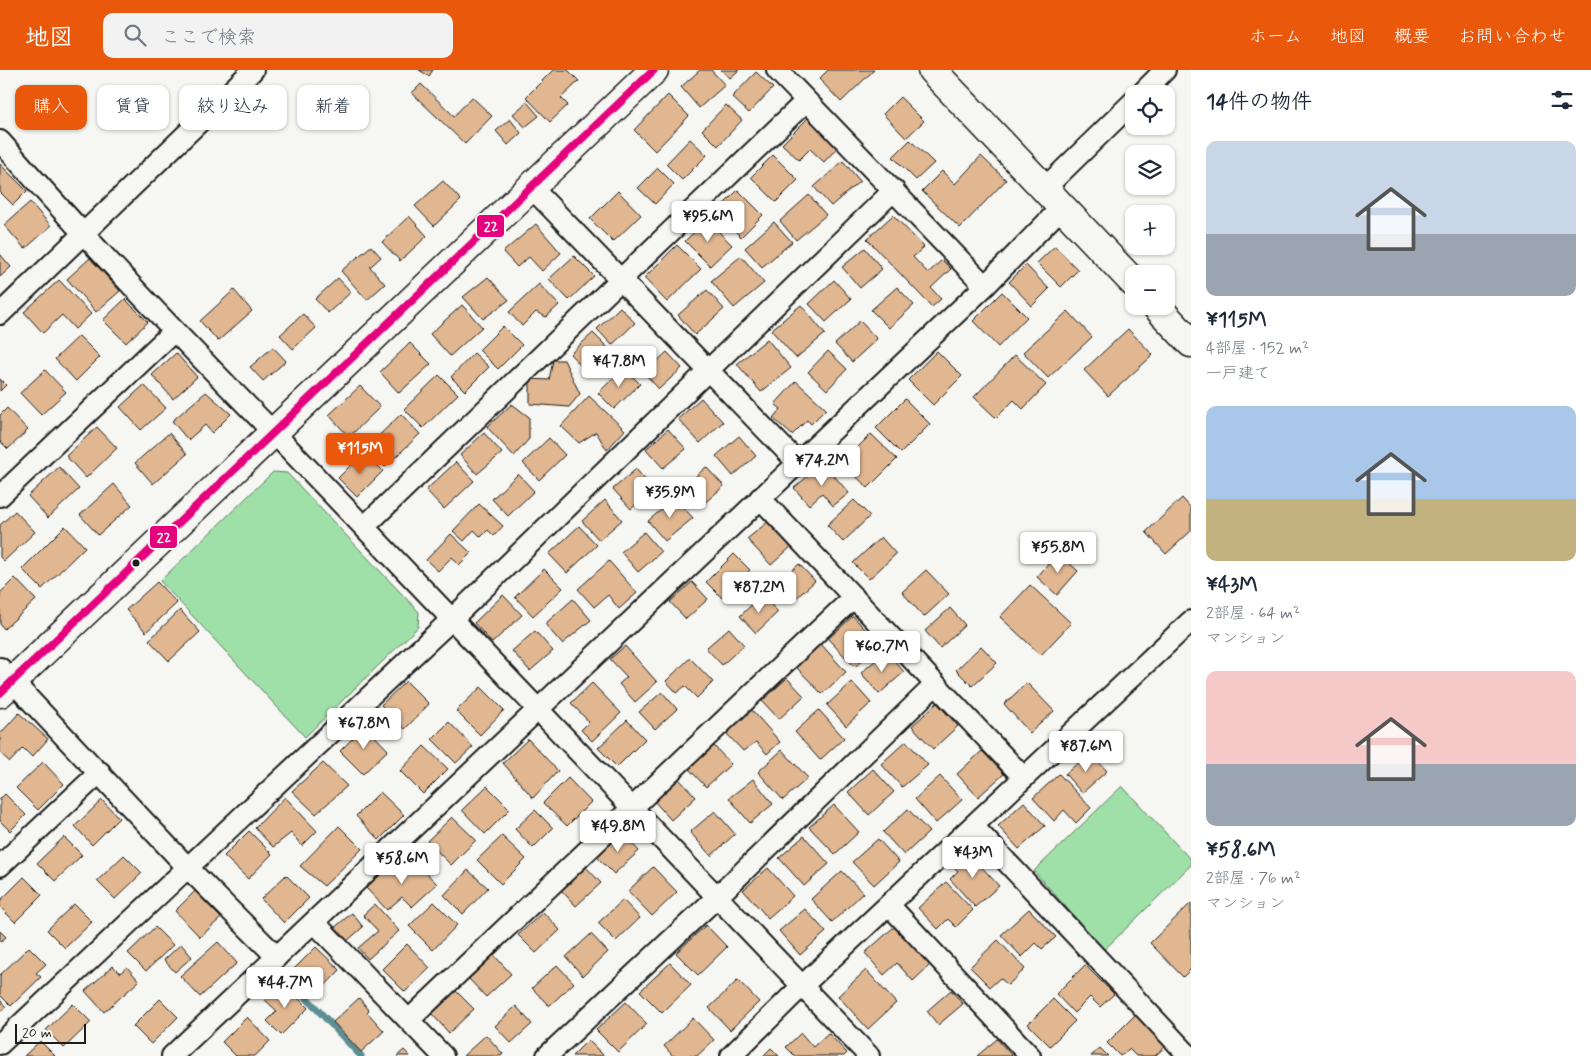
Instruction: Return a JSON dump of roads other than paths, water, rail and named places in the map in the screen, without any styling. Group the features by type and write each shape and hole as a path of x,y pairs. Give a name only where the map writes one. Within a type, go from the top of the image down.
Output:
{"street":[{"path":"0,314 253,70"},
{"path":"277,957 188,868 100,772 4,681 274,433 654,70"},
{"path":"778,70 985,286"},
{"path":"932,70 1125,274"},
{"path":"1150,85 1166,70"},
{"path":"364,527 806,101"},
{"path":"172,1056 985,286 1053,198 1125,112"},
{"path":"0,141 83,235 174,331 364,527 868,1056"},
{"path":"531,187 798,462"},
{"path":"0,1044 452,620 894,190"},
{"path":"1164,315 1191,344"},
{"path":"0,496 174,331"},
{"path":"760,498 1024,778"},
{"path":"409,1020 854,597"},
{"path":"731,1056 802,986 1191,621"},
{"path":"547,1056 716,898 935,684"},
{"path":"0,866 100,772"},
{"path":"973,826 1190,1056"},
{"path":"889,905 1030,1056"},
{"path":"314,922 443,1056"}],"waterway":[{"path":"286,976 361,1056"}]}
